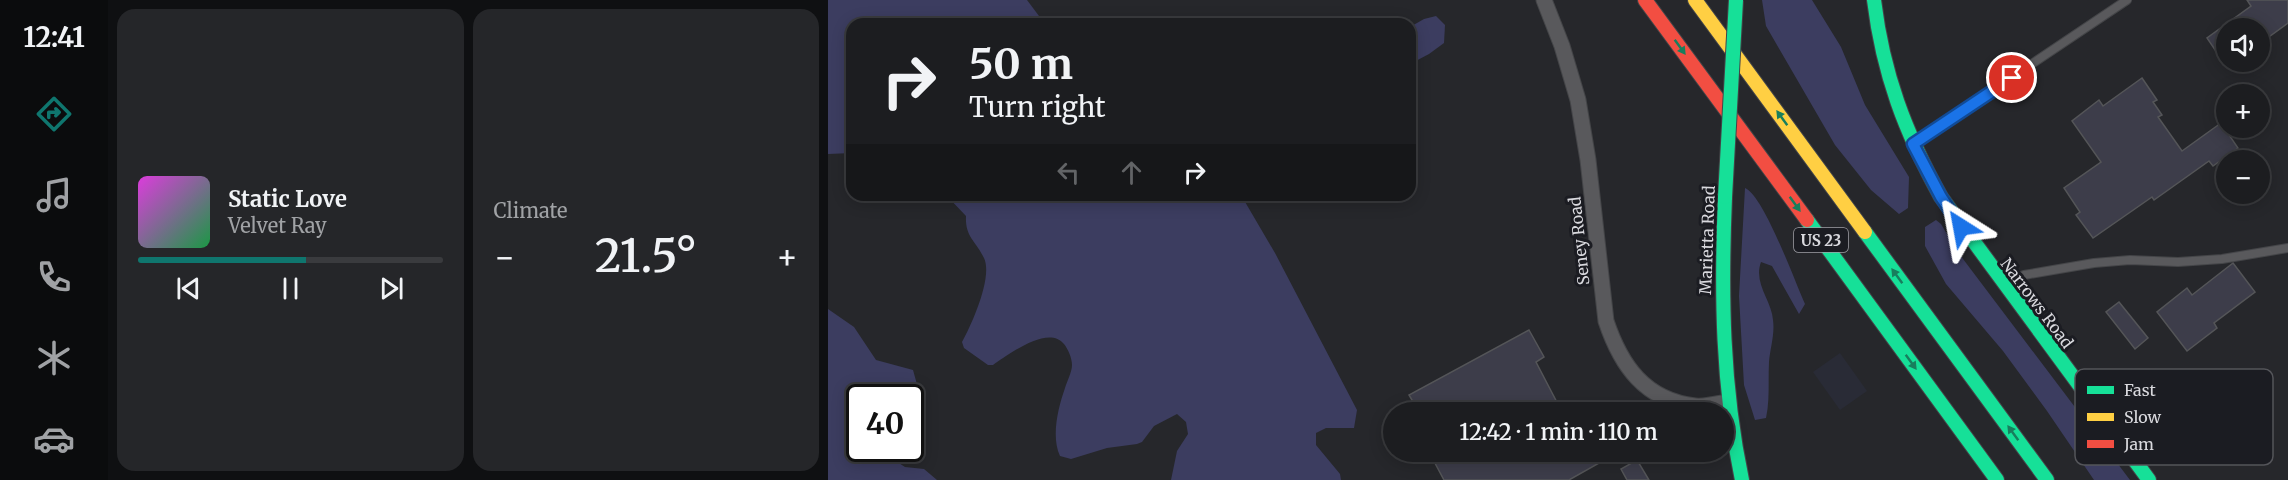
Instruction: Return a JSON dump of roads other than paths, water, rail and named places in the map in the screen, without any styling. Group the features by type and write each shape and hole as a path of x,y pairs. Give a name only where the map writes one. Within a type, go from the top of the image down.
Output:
{"main road":[{"name":"US 23","path":"1645,0 1997,480"},
{"name":"US 23","path":"1695,0 2047,480"},
{"name":"Marietta Road","path":"1727,402 1721,276 1736,0"},
{"name":"Narrows Road","path":"1874,0 1884,68 1896,107 1913,144 1941,197 2075,380"},
{"name":"Marietta Road","path":"1734,438 1742,480"},
{"name":"Narrows Road","path":"2138,465 2149,480"}],"street":[{"name":"Seney Road","path":"1544,0 1562,46 1578,100 1588,160 1606,321 1623,363 1636,378 1652,391 1679,402"}],"lane":[{"path":"1913,144 2127,0"},
{"path":"2004,285 2024,275 2094,263 2130,260 2178,262 2222,259 2288,248"}]}
